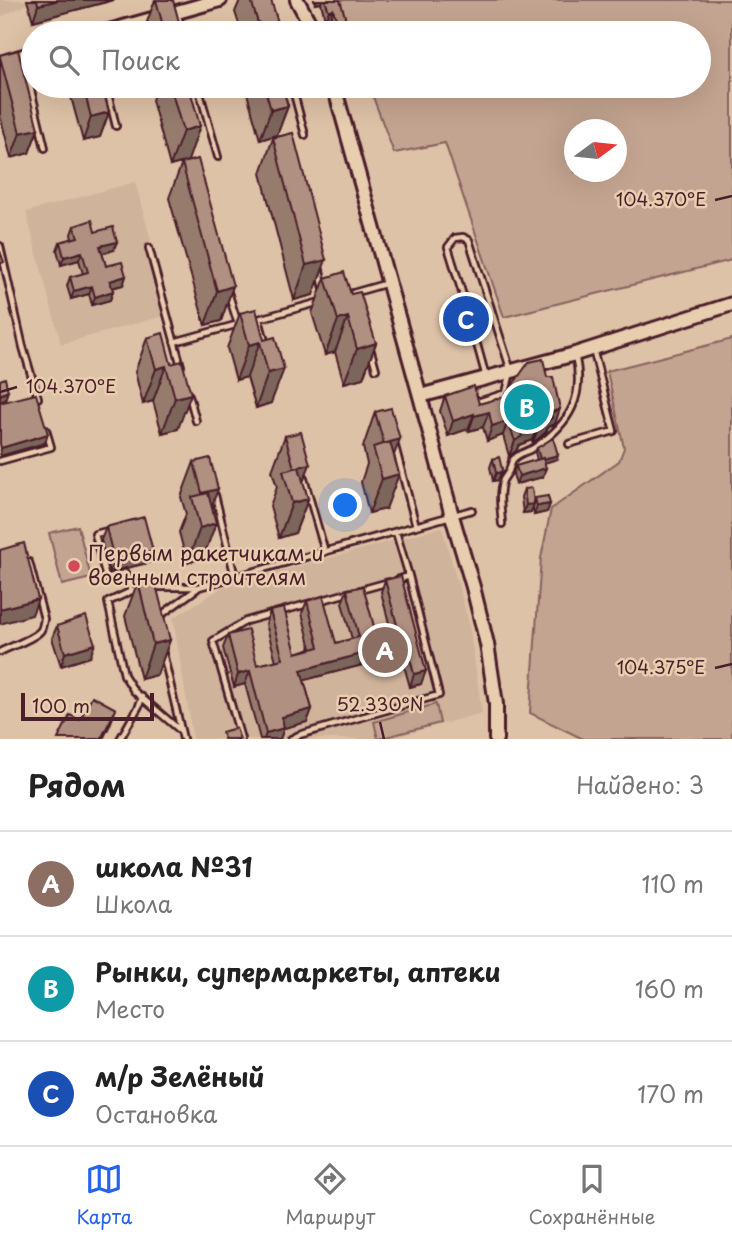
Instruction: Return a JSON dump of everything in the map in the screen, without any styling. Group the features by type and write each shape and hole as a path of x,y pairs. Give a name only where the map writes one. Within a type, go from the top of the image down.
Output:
{"street":[{"path":"145,21 220,0"},
{"path":"297,0 308,21"},
{"path":"0,63 21,56"},
{"path":"337,98 473,587 487,644 496,704 496,739"},
{"path":"420,396 472,386 486,378 575,354 732,304"}],"lane":[{"path":"177,12 180,21"},
{"path":"36,98 45,148"},
{"path":"109,98 116,126"},
{"path":"201,98 218,157"},
{"path":"295,98 305,135"},
{"path":"476,396 478,402 506,393 511,372 469,240 463,237 455,238 448,247 486,378"},
{"path":"0,246 40,408"},
{"path":"149,248 181,368"},
{"path":"174,342 327,300 317,261"},
{"path":"337,298 389,283"},
{"path":"226,284 238,324"},
{"path":"355,292 358,304"},
{"path":"259,319 269,353"},
{"path":"569,443 614,430 593,348"},
{"path":"370,349 376,369"},
{"path":"502,524 502,482 512,461 536,447 561,424 575,405 579,374 575,354"},
{"path":"189,394 196,421"},
{"path":"0,461 51,447 44,421"},
{"path":"393,437 416,526"},
{"path":"301,467 326,552"},
{"path":"215,495 235,577"},
{"path":"181,730 134,691 124,675 108,602 141,587 199,587 472,510"},
{"path":"118,528 94,534 106,578 125,573 131,591"},
{"path":"291,739 439,695 397,531"},
{"path":"0,652 35,635 41,631 43,625 44,619 29,562"},
{"path":"241,739 213,641 246,621 409,576"},
{"path":"155,620 199,587"},
{"path":"162,650 183,739"},
{"path":"120,739 142,697"}],"shaded area":[{"path":"0,0 34,0 0,17"},
{"path":"337,0 732,0 732,260 504,317 445,143 394,153 373,98 711,98 711,21 345,21"},
{"path":"135,182 171,314 61,344 26,212"},
{"path":"732,339 732,739 583,739 530,713 541,558 551,509 619,461 624,448 607,371"},
{"path":"78,526 91,578 62,585 49,533"},
{"path":"442,527 469,623 482,713 388,739 193,739 173,618 223,587"},
{"path":"436,704 440,723 378,739 374,722"}],"building":[{"path":"37,0 59,0 38,5"},
{"path":"156,0 173,0 179,21 162,21"},
{"path":"251,0 271,0 277,21 257,21"},
{"path":"325,0 340,0 346,21 337,21 333,9 329,11"},
{"path":"18,50 21,62 21,98 30,98 38,129 20,133 0,55"},
{"path":"86,98 105,98 109,112 91,117"},
{"path":"173,98 192,98 200,126 183,131"},
{"path":"268,98 286,98 288,106 271,110"},
{"path":"293,133 326,260 306,265 273,138"},
{"path":"198,159 233,286 217,291 182,163"},
{"path":"92,220 95,232 113,227 117,242 100,246 106,266 122,262 126,276 110,281 113,291 95,297 92,286 74,291 70,277 88,272 82,252 64,257 60,242 78,237 74,226"},
{"path":"344,272 351,294 360,292 376,343 357,349 348,317 338,320 325,278"},
{"path":"256,309 264,340 275,337 284,369 268,373 260,342 249,345 240,313"},
{"path":"163,333 171,364 182,361 191,394 175,398 166,366 156,369 147,338"},
{"path":"543,359 547,377 553,377 560,409 550,413 552,418 538,428 520,431 522,436 515,441 508,421 492,426 489,412 453,421 445,396 474,386 479,404 504,397 529,362"},
{"path":"5,378 8,391 0,395 0,380"},
{"path":"36,394 48,434 1,448 0,401"},
{"path":"391,408 400,439 384,444 375,412"},
{"path":"301,432 310,464 294,468 285,436"},
{"path":"553,438 558,455 540,459 537,448"},
{"path":"390,442 399,474 382,479 373,447"},
{"path":"499,457 502,469 496,473 493,459"},
{"path":"210,458 218,489 202,493 194,462"},
{"path":"543,458 546,468 519,476 516,466"},
{"path":"299,467 308,499 292,503 283,471"},
{"path":"532,488 534,504 526,505 524,489"},
{"path":"208,493 216,523 200,528 192,497"},
{"path":"548,496 550,504 537,506 535,498"},
{"path":"144,517 153,551 114,560 106,527"},
{"path":"24,543 38,599 0,609 0,550"},
{"path":"401,576 426,671 414,674 406,642 301,670 312,709 282,717 284,728 266,733 250,671 238,674 228,635 248,630 257,665 283,659 270,611 284,608 296,653 319,647 307,601 323,596 336,643 359,637 347,590 363,586 375,630 397,625 385,580"},
{"path":"154,577 170,640 153,644 138,581"},
{"path":"86,616 95,644 65,653 57,626"},
{"path":"92,696 116,709 101,739 58,739 70,715 80,720"},
{"path":"236,728 240,739 224,739 222,732"}],"place":[{"name":"м/р Зелёный","path":"466,319"},
{"name":"Рынки, супермаркеты, аптеки","path":"527,407"},
{"name":"Первым ракетчикам и военным строителям","path":"74,566"},
{"name":"школа №31","path":"385,650"}]}
